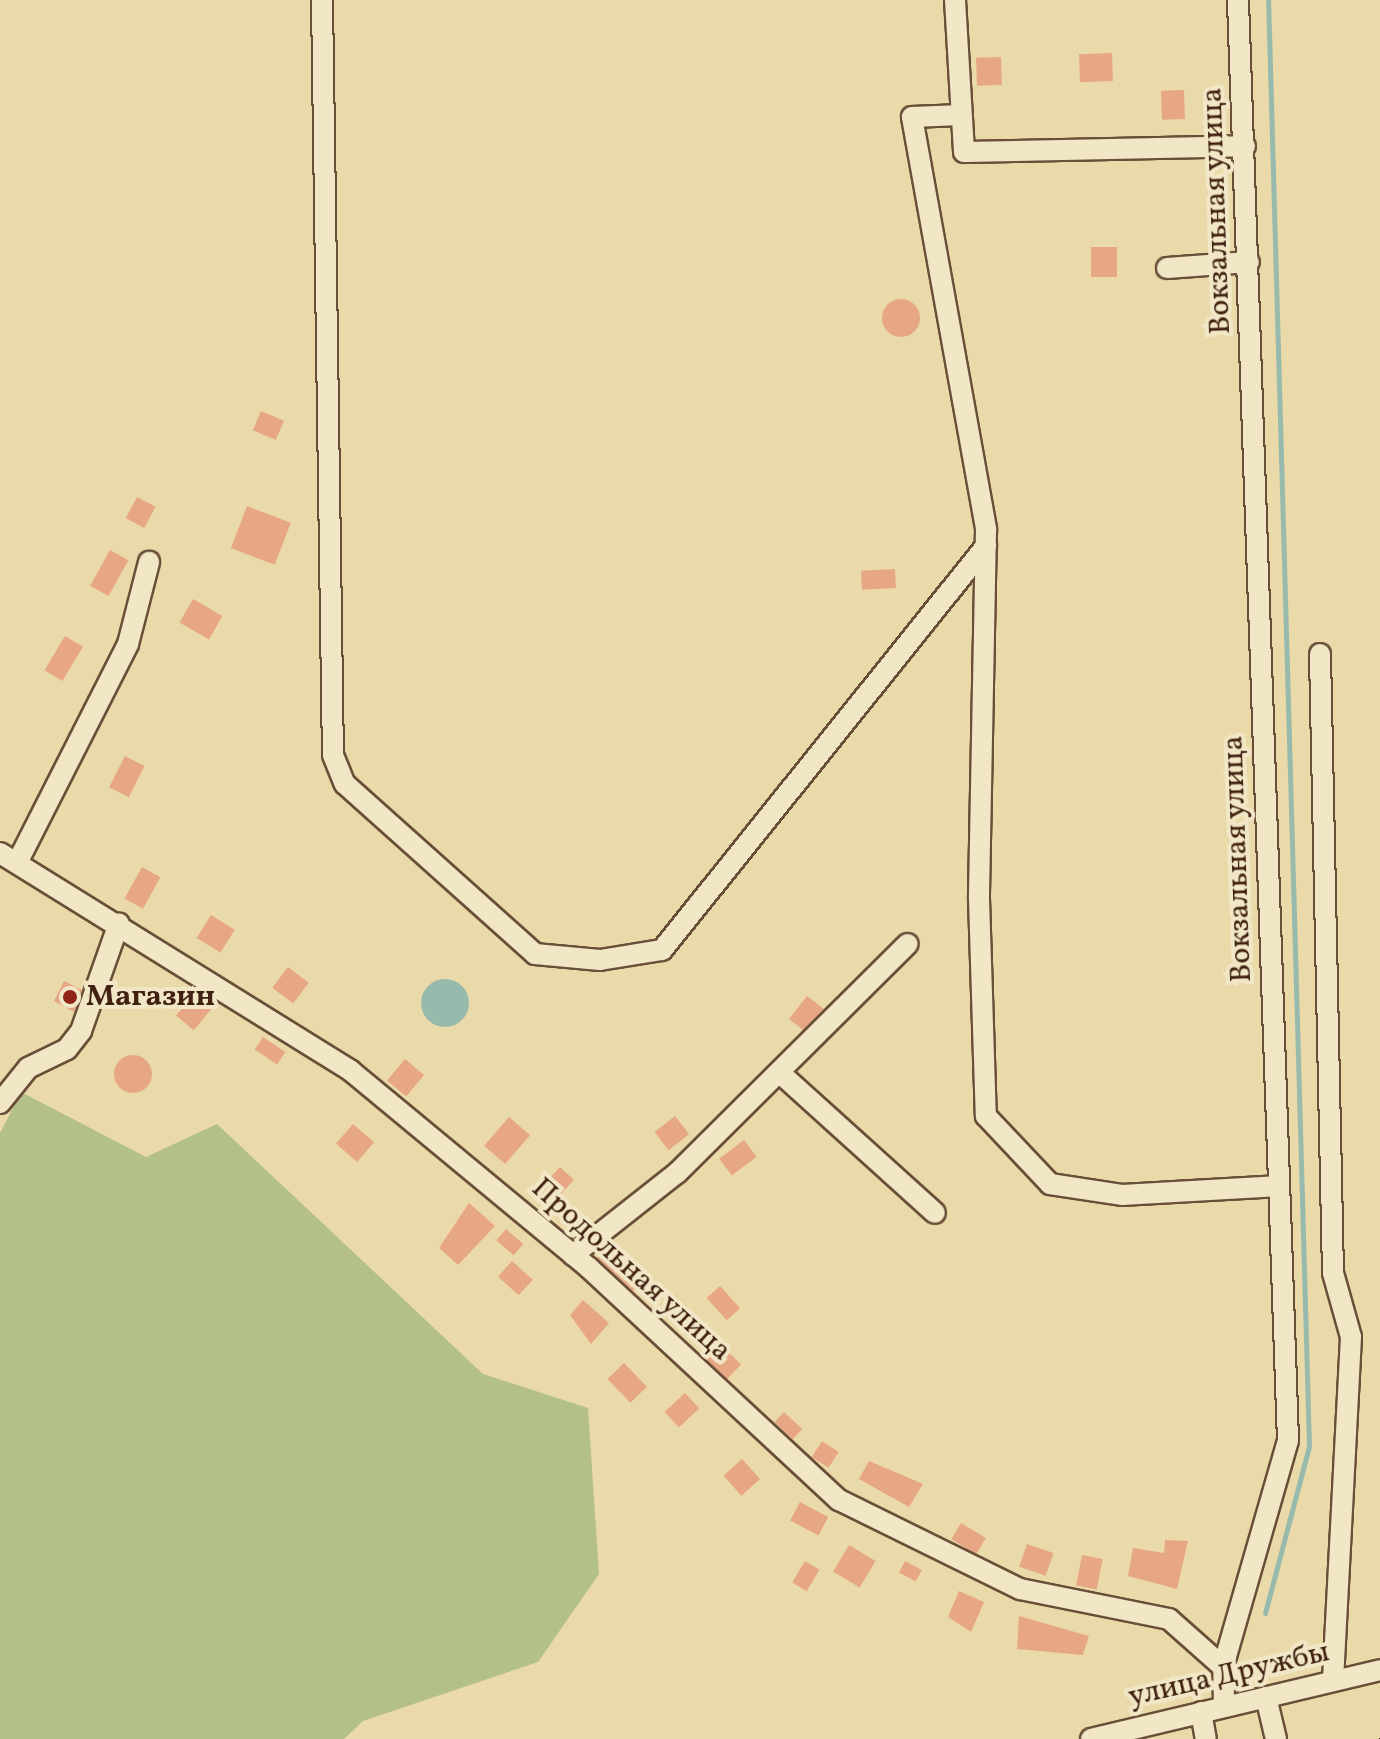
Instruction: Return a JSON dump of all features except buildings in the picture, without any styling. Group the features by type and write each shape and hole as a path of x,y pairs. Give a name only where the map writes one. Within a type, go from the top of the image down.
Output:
{"street":[{"path":"322,0 333,755 345,784 535,954 600,960 662,950 986,546"},
{"path":"955,0 964,152 1245,146"},
{"name":"Вокзальная улица","path":"1224,1706 1223,1667 1288,1440 1238,0"},
{"path":"962,123 912,117 986,546 979,899 986,1116 1050,1184 1123,1195 1279,1186"},
{"path":"1167,268 1249,262"},
{"name":"Продольная улица","path":"149,562 128,644 9,857 351,1071 573,1255 839,1500 1020,1589 1169,1619 1223,1667"},
{"path":"1320,654 1333,1273 1351,1337 1333,1681"},
{"path":"0,1103 28,1068 67,1049 81,1031 119,923"},
{"path":"573,1255 677,1173 908,944"},
{"path":"779,1072 935,1213"},
{"name":"улица Дружбы","path":"1091,1739 1380,1670"},
{"path":"1266,1697 1276,1739"},
{"path":"1201,1712 1206,1739"}],"green space":[{"path":"21,1092 146,1157 217,1124 483,1374 588,1408 599,1574 538,1662 363,1721 344,1739 0,1739 0,1133"}],"shaded area":[{"path":"445,979 454,980 462,986 468,994 468,1012 462,1020 454,1026 445,1027 436,1026 428,1020 422,1012 421,1003 422,994 428,986 436,980"}],"waterway":[{"path":"1265,1613 1309,1446 1268,0"}],"place":[{"name":"Магазин","path":"70,997"}]}
